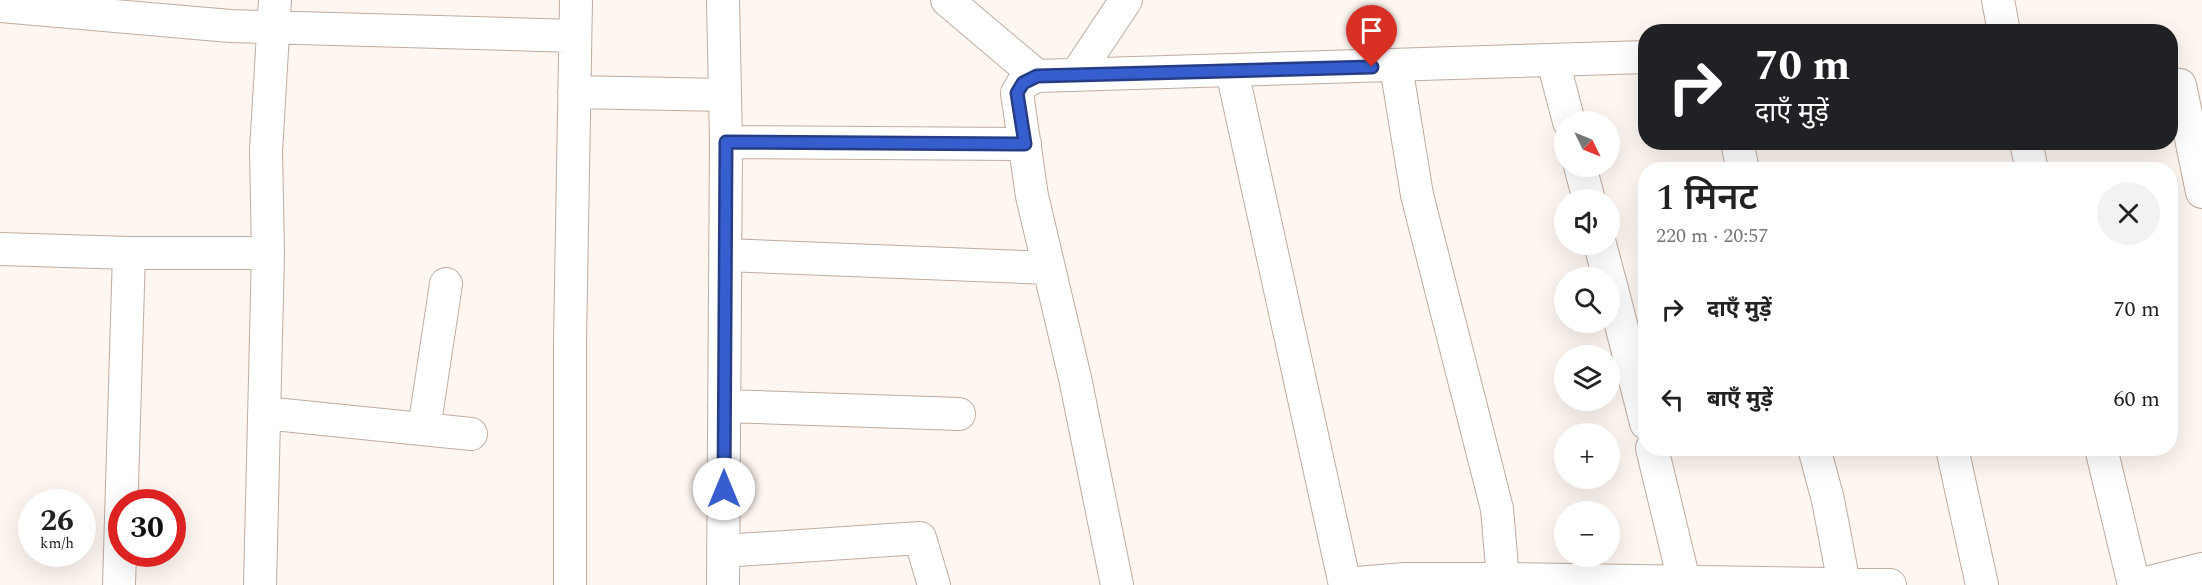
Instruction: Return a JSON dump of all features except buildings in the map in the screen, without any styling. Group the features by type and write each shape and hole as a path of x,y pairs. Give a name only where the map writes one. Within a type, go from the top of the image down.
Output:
{"street":[{"path":"570,585 570,342 576,0"},
{"path":"723,0 726,142 723,585"},
{"path":"947,0 1037,76"},
{"path":"1076,75 1126,0"},
{"path":"1998,0 2002,24"},
{"path":"0,6 230,26 274,14 575,36"},
{"path":"260,585 268,253 266,151 274,14"},
{"path":"1117,585 1075,378 1032,196 1017,93 1023,83 1037,76 1638,57"},
{"path":"1553,61 1566,111"},
{"path":"1396,66 1417,195 1497,509 1503,579"},
{"path":"1232,71 1345,584 1405,579 1503,579 1890,585"},
{"path":"2180,85 2202,192"},
{"path":"574,92 724,95"},
{"path":"726,142 1025,144"},
{"path":"0,249 129,253 268,253"},
{"path":"119,585 129,253"},
{"path":"725,255 1049,268"},
{"path":"424,429 446,284"},
{"path":"1620,322 1638,392"},
{"path":"724,406 959,414"},
{"path":"264,413 471,434"},
{"path":"1654,456 1684,581"},
{"path":"1816,456 1828,501 1844,584"},
{"path":"1954,456 1982,585"},
{"path":"2103,456 2136,585 2202,569"},
{"path":"723,551 920,538 934,585"}],"route":[{"path":"724,489 726,142 1025,144 1017,93 1023,83 1037,76 1372,67"}]}
